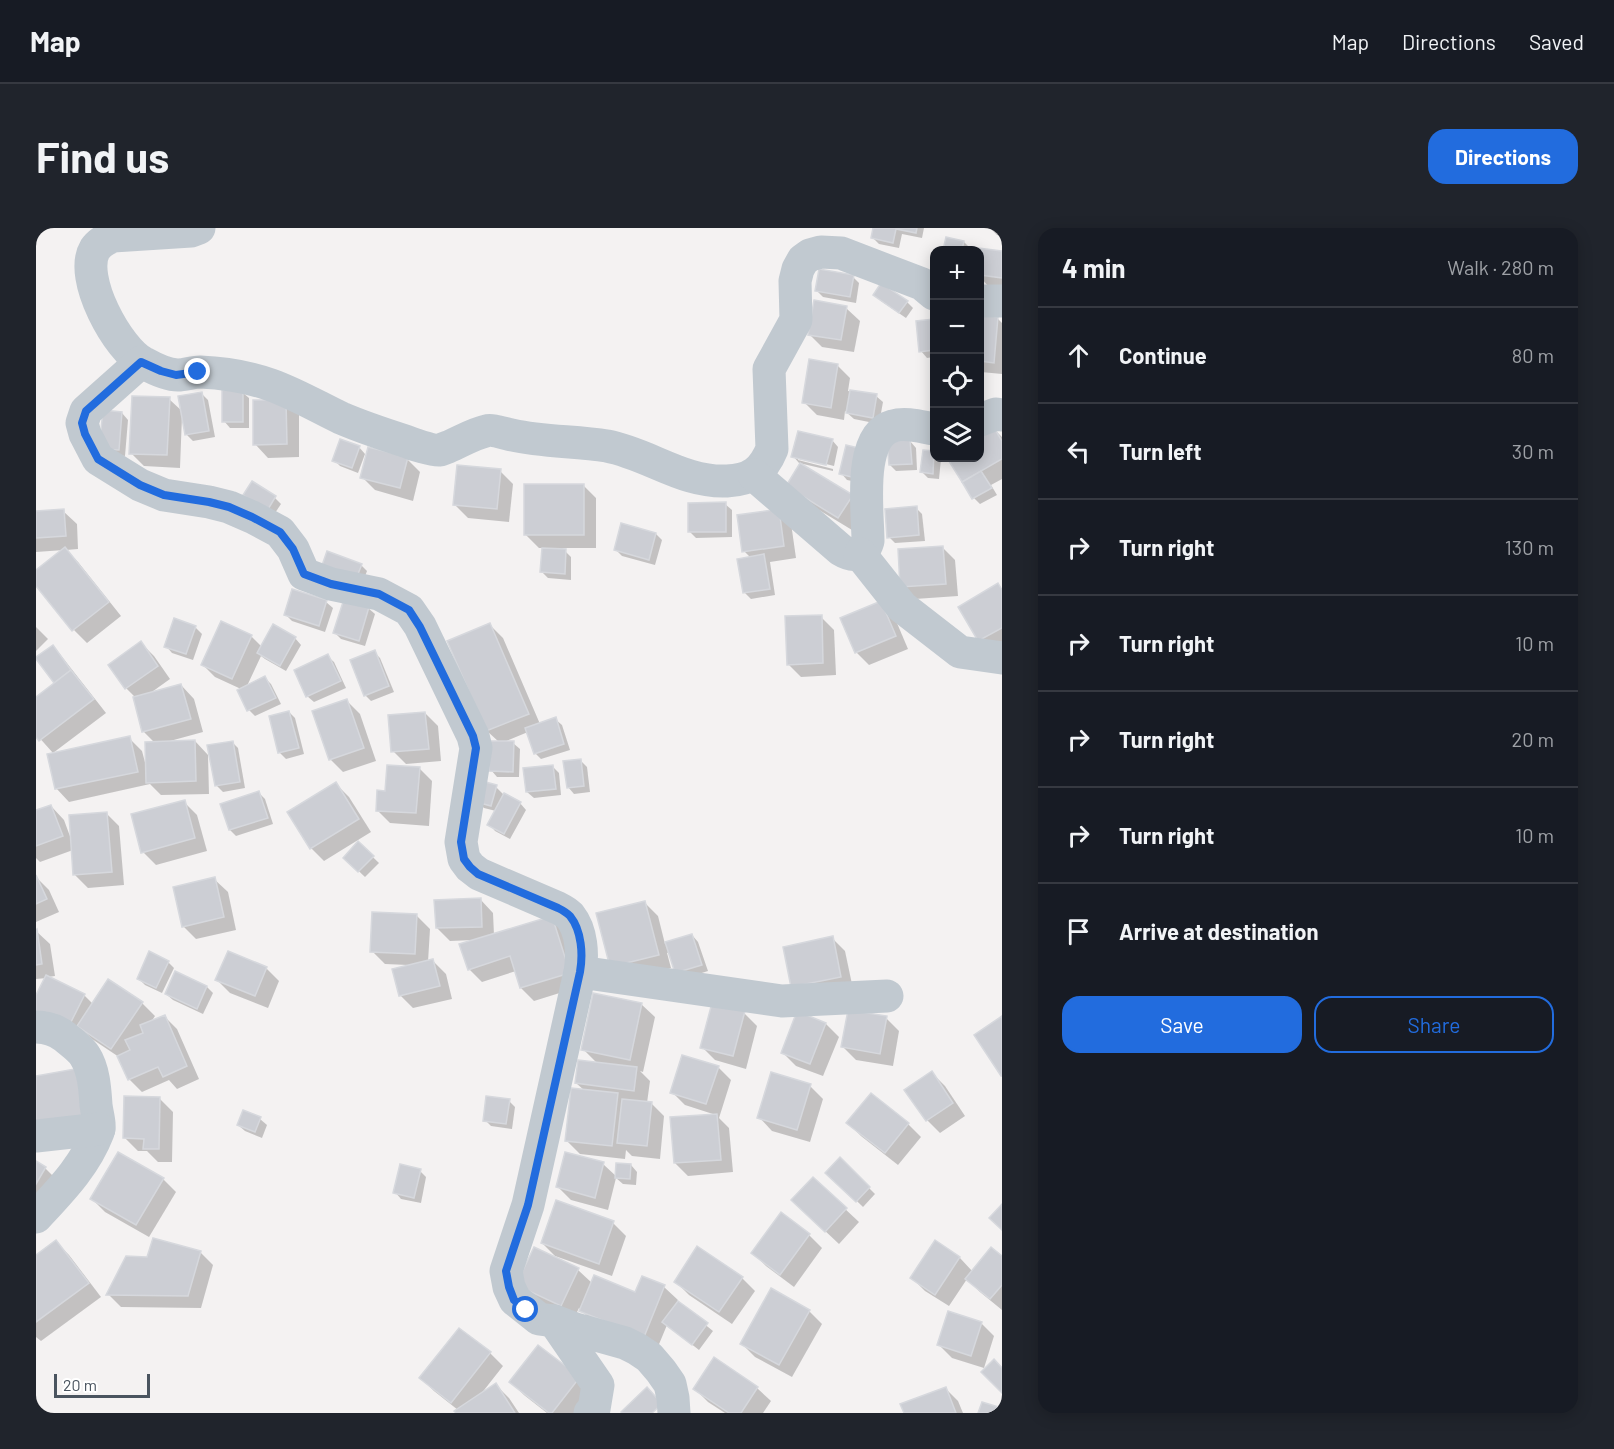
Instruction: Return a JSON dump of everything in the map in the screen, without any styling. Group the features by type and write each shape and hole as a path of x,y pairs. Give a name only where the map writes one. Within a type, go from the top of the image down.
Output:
{"street":[{"path":"199,228 191,231 113,236 102,242 95,250 91,261 91,276 98,299 110,326 141,362 176,375 198,372 252,379 274,386 380,433 440,450 487,430 520,437 606,446 632,452 656,464 700,479 730,481 753,475 767,460 772,449 769,369 796,320 795,281 803,260 820,252 841,253 922,284 930,291"},
{"path":"984,301 1002,301"},
{"path":"141,362 86,411 82,423 98,459 140,485 164,495 209,502 229,507 252,517 280,532 293,549 304,574 331,584 379,594 409,610 420,627 473,736 476,748 461,842 464,859 478,874 558,908 569,915 576,927 582,961 580,972 528,1205 506,1271 509,1287 514,1300 539,1319 554,1321 625,1343 649,1357 670,1384 674,1413"},
{"path":"984,418 1002,414"},
{"path":"753,475 841,550 847,554 860,554 868,541 867,474 869,458 877,437 891,426 900,424 930,428"},
{"path":"860,554 902,607 960,652 1002,658"},
{"path":"580,972 782,1001 887,996"},
{"path":"36,1028 44,1027 59,1032 85,1056 95,1090 99,1129 89,1152 69,1182 36,1217"},
{"path":"36,1136 99,1129"},
{"path":"554,1321 598,1385 594,1409 590,1413"}],"building":[{"path":"873,228 917,228 916,233 896,229 893,243 871,238"},
{"path":"946,237 964,241 963,246 944,246"},
{"path":"984,249 1002,251 1002,278 984,276"},
{"path":"819,269 854,275 850,297 815,291"},
{"path":"881,283 908,301 899,313 873,295"},
{"path":"814,300 847,306 841,340 808,335"},
{"path":"984,315 998,317 994,363 984,362"},
{"path":"930,319 930,351 919,352 916,321"},
{"path":"809,359 838,364 831,408 802,403"},
{"path":"222,390 243,390 243,422 222,422"},
{"path":"850,390 877,394 873,418 846,413"},
{"path":"202,392 209,431 185,435 178,396"},
{"path":"132,396 170,397 167,455 129,454"},
{"path":"253,400 286,400 287,444 253,445"},
{"path":"103,410 122,412 119,450 99,449"},
{"path":"992,424 1002,441 1002,459 962,482 950,462 984,462 984,429"},
{"path":"798,431 833,439 826,465 791,457"},
{"path":"340,439 360,446 352,468 332,461"},
{"path":"910,440 912,464 889,465 887,441"},
{"path":"846,445 863,449 856,478 839,474"},
{"path":"368,447 408,457 400,488 360,478"},
{"path":"923,450 930,451 930,462 934,462 933,474 920,472"},
{"path":"800,463 853,495 838,518 786,486"},
{"path":"457,465 501,469 497,509 453,505"},
{"path":"981,471 992,488 972,499 962,482"},
{"path":"252,481 276,496 267,511 243,495"},
{"path":"524,484 584,484 584,535 524,535"},
{"path":"726,502 726,532 688,532 688,503"},
{"path":"917,506 919,535 887,538 885,509"},
{"path":"64,509 66,536 36,538 36,511"},
{"path":"779,509 784,546 742,552 737,515"},
{"path":"621,523 656,533 649,560 614,550"},
{"path":"943,546 946,584 900,587 898,549"},
{"path":"65,547 109,602 72,631 36,586 36,570"},
{"path":"542,548 566,549 565,574 540,572"},
{"path":"327,551 362,564 354,584 320,571"},
{"path":"764,554 770,589 743,593 737,559"},
{"path":"998,583 1002,590 1002,628 978,641 958,607"},
{"path":"292,589 327,600 319,626 284,615"},
{"path":"344,599 369,607 359,641 333,633"},
{"path":"881,601 896,636 855,653 840,618"},
{"path":"822,615 823,663 787,665 785,616"},
{"path":"174,618 196,626 186,654 164,647"},
{"path":"221,621 252,635 232,679 201,665"},
{"path":"490,623 529,714 486,731 447,641"},
{"path":"273,624 296,637 280,666 257,653"},
{"path":"141,641 158,666 125,689 108,665"},
{"path":"53,645 71,670 54,683 36,659"},
{"path":"375,650 389,686 364,696 350,660"},
{"path":"328,654 341,681 306,697 294,670"},
{"path":"71,670 94,699 39,741 36,737 36,697"},
{"path":"265,676 276,698 247,711 237,690"},
{"path":"181,684 191,719 142,732 133,697"},
{"path":"347,699 364,748 329,760 312,711"},
{"path":"289,711 299,748 278,753 269,716"},
{"path":"425,712 429,749 391,752 388,715"},
{"path":"556,717 564,744 534,754 525,728"},
{"path":"130,736 138,772 55,789 47,754"},
{"path":"195,740 196,781 146,783 145,742"},
{"path":"233,741 240,782 215,786 207,745"},
{"path":"490,741 514,741 513,772 489,771"},
{"path":"581,759 584,786 567,788 563,761"},
{"path":"387,765 420,767 416,813 376,811 377,790 385,791"},
{"path":"553,765 556,789 526,792 523,768"},
{"path":"482,781 497,785 491,806 476,802"},
{"path":"336,782 359,819 310,849 287,812"},
{"path":"259,791 268,818 229,830 220,804"},
{"path":"504,793 521,802 504,834 487,825"},
{"path":"185,800 195,838 141,853 131,814"},
{"path":"51,805 63,836 36,846 36,810"},
{"path":"107,812 112,872 73,875 69,815"},
{"path":"358,841 374,856 358,872 343,858"},
{"path":"36,875 47,899 36,904"},
{"path":"215,877 224,917 182,927 173,887"},
{"path":"481,898 482,927 436,928 434,900"},
{"path":"645,901 659,955 610,967 596,913"},
{"path":"372,912 417,914 415,954 370,952"},
{"path":"552,916 570,973 520,988 510,956 468,970 459,944"},
{"path":"36,930 42,964 36,965"},
{"path":"692,934 702,965 675,973 665,942"},
{"path":"833,936 841,977 791,987 783,947"},
{"path":"149,951 169,961 156,988 137,979"},
{"path":"228,951 267,967 255,996 215,980"},
{"path":"433,959 440,986 399,996 392,969"},
{"path":"175,971 207,986 197,1009 165,994"},
{"path":"46,975 85,994 68,1028 36,1012 36,995"},
{"path":"108,979 143,1002 111,1049 77,1026"},
{"path":"593,993 642,1003 630,1060 581,1050"},
{"path":"712,1003 745,1011 733,1056 700,1048"},
{"path":"848,1010 887,1016 880,1054 841,1047"},
{"path":"797,1011 826,1023 810,1064 781,1053"},
{"path":"165,1015 187,1066 163,1077 158,1067 128,1080 117,1056 130,1050 125,1040 143,1033 140,1025"},
{"path":"1002,1016 1002,1076 1001,1076 974,1035"},
{"path":"682,1055 719,1066 706,1104 670,1093"},
{"path":"578,1060 637,1067 634,1091 575,1083"},
{"path":"80,1068 90,1117 36,1128 36,1076"},
{"path":"932,1071 953,1103 926,1121 904,1090"},
{"path":"771,1072 811,1084 797,1130 757,1118"},
{"path":"571,1088 618,1093 612,1146 565,1141"},
{"path":"871,1093 909,1123 885,1153 846,1123"},
{"path":"124,1096 160,1097 159,1149 143,1149 144,1139 123,1138"},
{"path":"486,1096 510,1099 506,1124 483,1121"},
{"path":"622,1099 652,1102 647,1146 617,1143"},
{"path":"243,1110 261,1117 255,1132 237,1125"},
{"path":"717,1114 721,1160 674,1163 670,1117"},
{"path":"118,1152 164,1178 136,1225 90,1199"},
{"path":"565,1152 604,1162 595,1198 556,1187"},
{"path":"840,1157 870,1187 856,1202 825,1173"},
{"path":"36,1161 46,1167 36,1184"},
{"path":"616,1163 631,1164 630,1179 615,1178"},
{"path":"400,1164 421,1169 414,1198 393,1193"},
{"path":"813,1177 847,1208 825,1232 791,1200"},
{"path":"556,1200 614,1221 599,1264 541,1243"},
{"path":"1002,1204 1002,1230 989,1218"},
{"path":"781,1212 810,1234 780,1275 751,1253"},
{"path":"153,1238 201,1251 188,1296 106,1295 126,1256 147,1257"},
{"path":"56,1240 89,1283 36,1322 36,1255"},
{"path":"935,1240 960,1257 935,1295 910,1278"},
{"path":"697,1246 743,1277 719,1312 674,1282"},
{"path":"534,1247 579,1268 561,1306 516,1285"},
{"path":"991,1247 1002,1256 1002,1285 990,1299 965,1279"},
{"path":"594,1275 635,1292 642,1276 665,1285 644,1337 579,1311"},
{"path":"771,1288 810,1310 779,1365 740,1344"},
{"path":"678,1301 708,1323 692,1345 662,1322"},
{"path":"948,1311 982,1322 971,1356 937,1345"},
{"path":"459,1328 491,1352 451,1403 419,1378"},
{"path":"538,1345 580,1377 552,1413 509,1382"},
{"path":"714,1357 758,1387 741,1413 729,1413 693,1389"},
{"path":"994,1359 1002,1368 1002,1393 981,1372"},
{"path":"496,1383 515,1413 456,1413 454,1411"},
{"path":"647,1387 662,1404 652,1413 621,1412"},
{"path":"946,1387 956,1413 904,1413 900,1404"},
{"path":"982,1402 1002,1408 1002,1413 978,1413"}],"route":[{"path":"198,372 176,375 141,362 86,411 82,423 98,459 140,485 164,495 229,507 252,517 280,532 293,549 304,574 331,584 379,594 409,610 420,627 473,736 476,748 461,842 464,859 478,874 558,908 569,915 576,927 582,961 580,972 528,1205 506,1271 514,1300 526,1310"}]}
